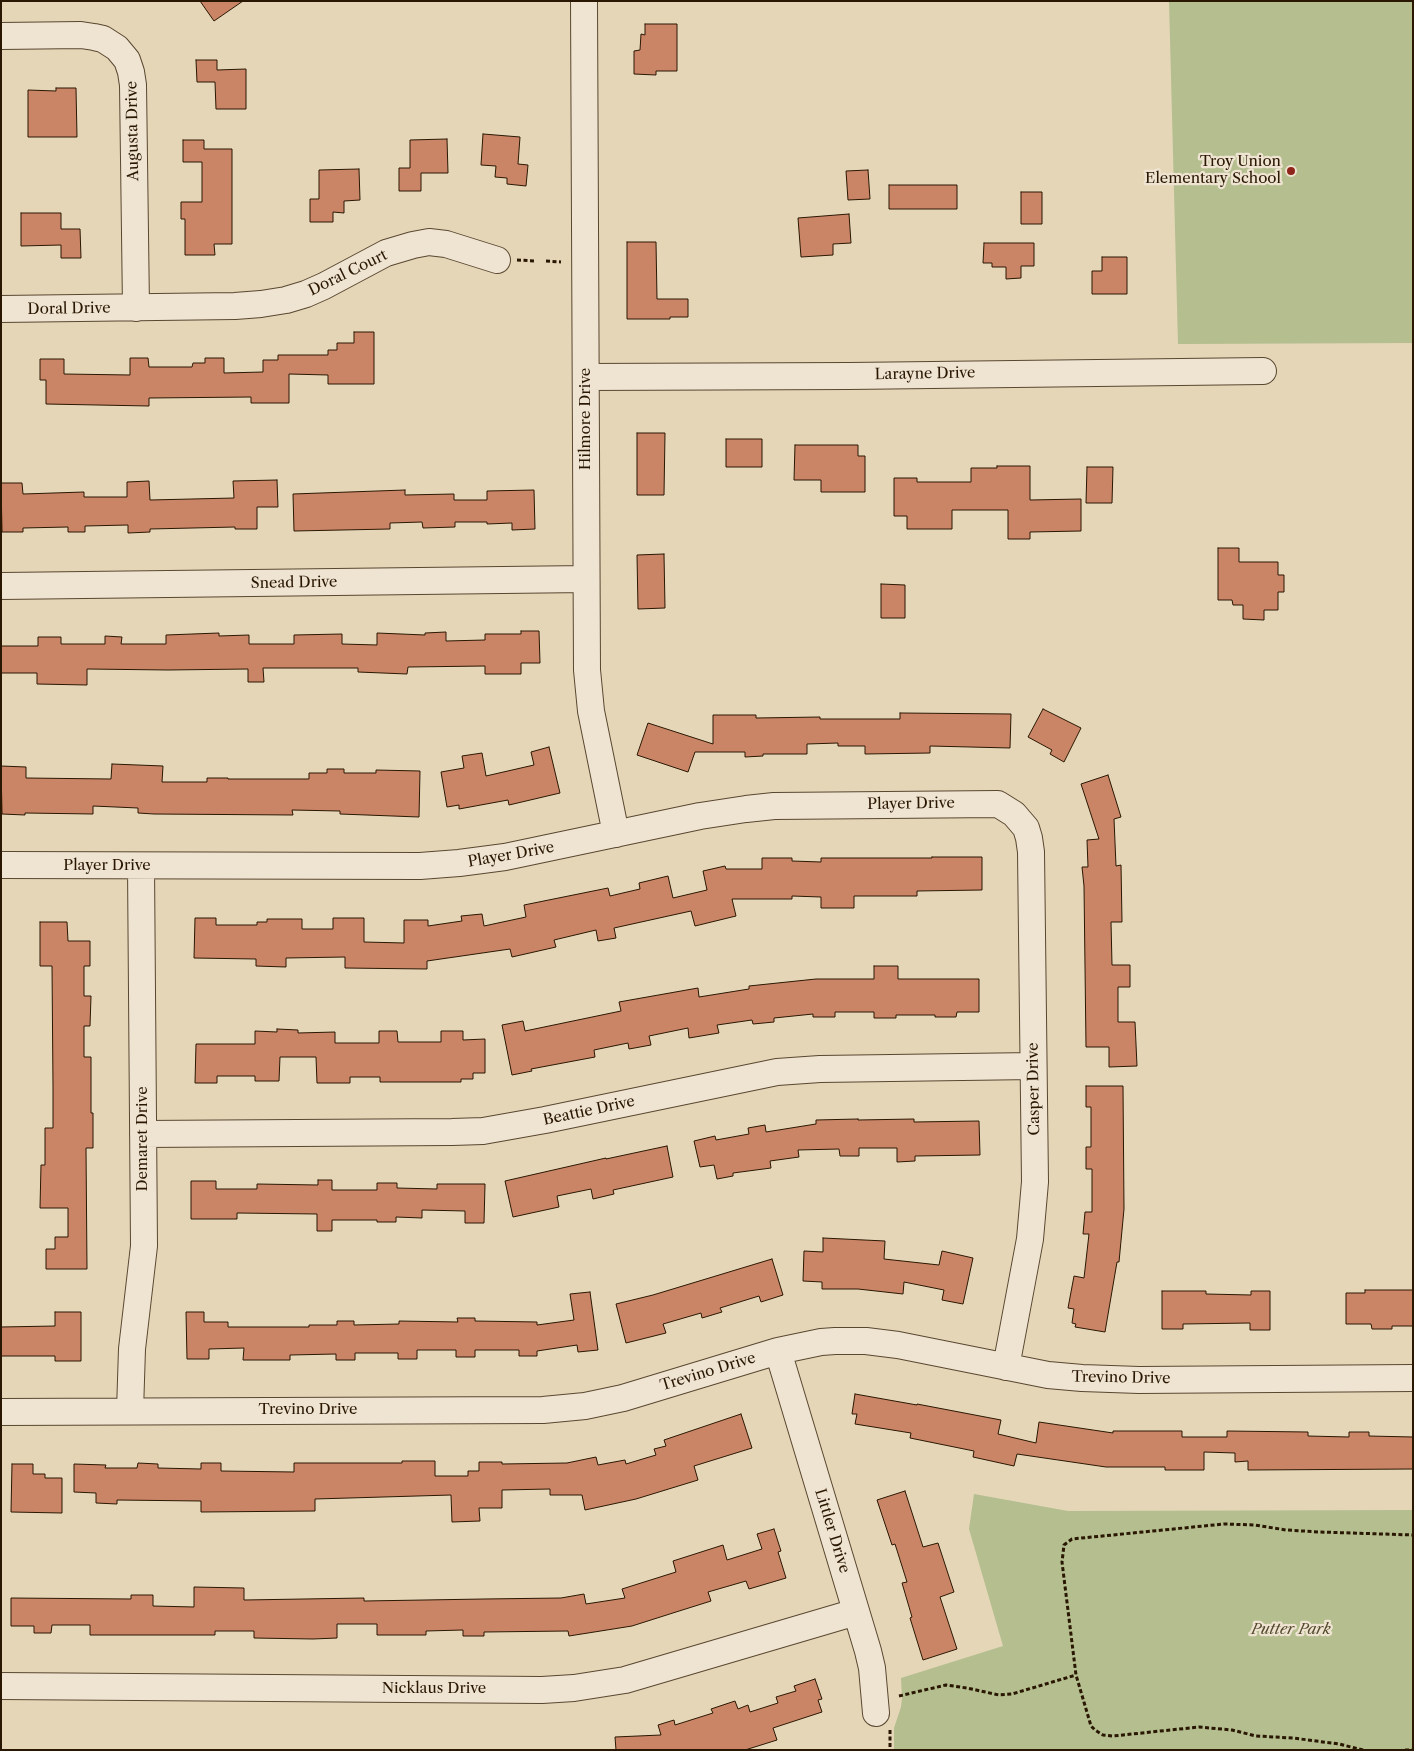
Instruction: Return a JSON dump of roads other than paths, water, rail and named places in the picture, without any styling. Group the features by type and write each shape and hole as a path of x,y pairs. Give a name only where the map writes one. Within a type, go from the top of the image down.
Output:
{"street":[{"name":"Hilmore Drive","path":"584,1 587,670 590,697 616,834"},
{"name":"Augusta Drive","path":"1,36 81,35 94,37 103,39 117,48 127,60 133,85 136,308"},
{"name":"Doral Court","path":"136,308 236,306 286,300 324,286 386,253 429,242 446,244 496,260"},
{"name":"Doral Drive","path":"1,309 136,308"},
{"name":"Larayne Drive","path":"586,377 840,376 1264,370"},
{"name":"Snead Drive","path":"1,586 586,579"},
{"name":"Player Drive","path":"1,865 376,867 459,864 505,857 721,812 774,806 998,804 1014,814"},
{"name":"Casper Drive","path":"1006,1367 1030,1239 1035,1182 1031,852 1026,828 1014,814"},
{"name":"Demaret Drive","path":"130,1411 132,1349 144,1246 141,866"},
{"name":"Beattie Drive","path":"143,1134 483,1131 777,1072 820,1069 1034,1066"},
{"name":"Trevino Drive","path":"1,1412 552,1409 592,1405 624,1398 778,1351 821,1342 866,1341 898,1345 1048,1375 1110,1380 1413,1378"},
{"name":"Littler Drive","path":"778,1351 872,1668 876,1713"},
{"name":"Nicklaus Drive","path":"1,1686 532,1690 574,1688 625,1680 856,1612"}],"place":[{"name":"Troy Union Elementary School","path":"1291,171"}],"park label":[{"name":"Putter Park","path":"1291,1630"}]}
